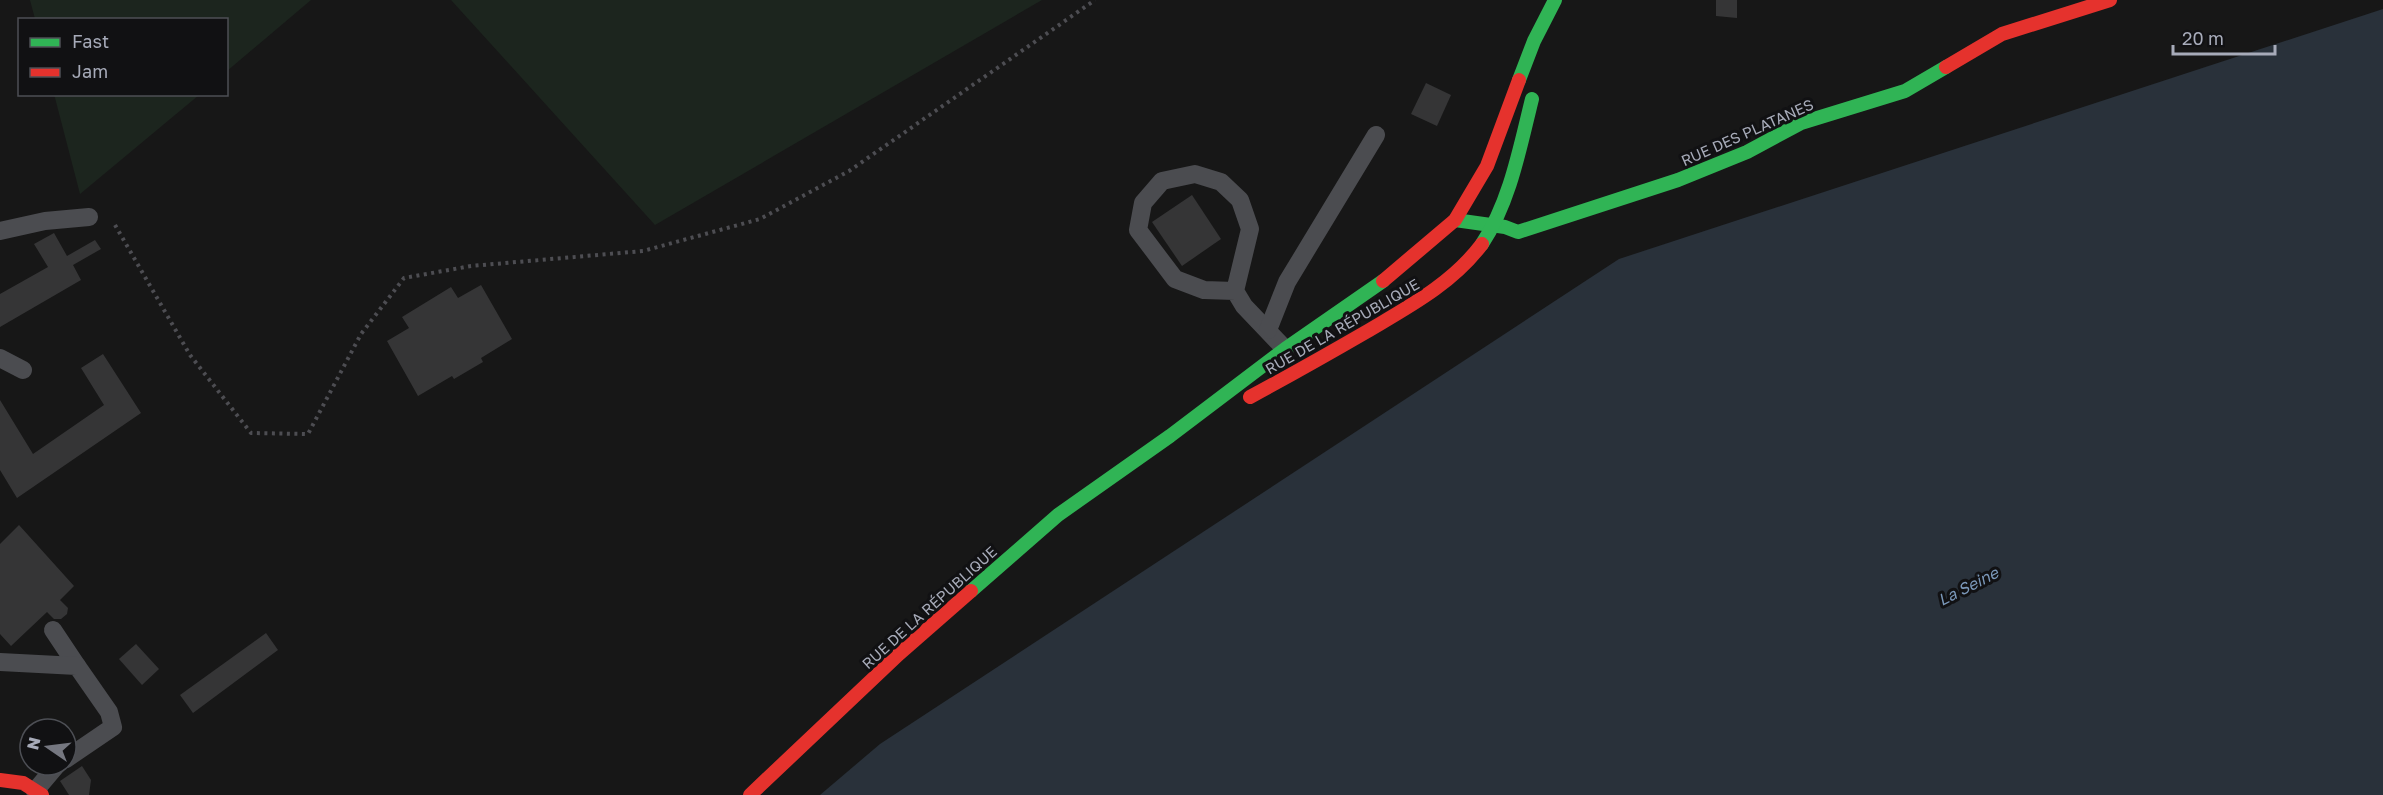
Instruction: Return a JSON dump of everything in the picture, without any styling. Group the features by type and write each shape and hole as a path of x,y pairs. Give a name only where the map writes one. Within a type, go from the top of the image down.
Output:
{"main road":[{"name":"RUE DE LA RÉPUBLIQUE","path":"1544,54 1556,0"},
{"name":"RUE DE LA RÉPUBLIQUE","path":"750,795 899,654 1058,515 1170,436 1285,349 1396,272 1455,220 1487,166 1534,41 1556,0"},
{"name":"RUE DES PLATANES","path":"1455,220 1491,225 1518,232 1678,180 1747,152 1801,123 1905,91 2002,34 2110,0"},
{"name":"RUE DE LA RÉPUBLIQUE","path":"1170,436 1290,376 1429,295 1474,255 1491,225 1509,184 1536,86"},
{"path":"0,780 23,783 38,793"}],"lane":[{"path":"1268,330 1287,282 1377,135"},
{"path":"1235,291 1204,290 1175,279 1138,230 1143,202 1162,181 1195,174 1221,182 1240,200 1250,229 1235,291 1244,306 1285,349"},
{"path":"0,231 45,221 89,217"},
{"path":"0,358 23,370"},
{"path":"53,630 109,712 113,727 78,751"},
{"path":"0,662 77,666"},
{"path":"38,793 49,777"}],"path":[{"path":"89,217 110,216 190,356 251,434 308,434 361,334 404,278 471,266 643,251 760,219 849,171 1095,0"}],"shaded area":[{"path":"30,0 311,0 228,70 228,18 35,18"},
{"path":"451,0 1042,0 655,225"},
{"path":"55,96 198,96 80,194"}],"water":[{"name":"La Seine","path":"2383,9 2383,795 820,795 880,744 1619,259"}],"building":[{"path":"1716,0 1737,0 1737,18 1716,16"},
{"path":"1426,83 1451,95 1437,126 1411,114"},
{"path":"1192,195 1221,239 1182,266 1152,222"},
{"path":"54,233 67,256 95,240 101,249 73,265 81,280 0,327 0,294 48,267 34,244"},
{"path":"481,285 512,339 481,358 483,362 454,379 452,376 418,396 387,341 409,328 402,317 451,287 458,298"},
{"path":"103,354 141,413 17,498 0,470 0,400 33,454 104,405 81,368"},
{"path":"19,525 74,586 60,600 68,608 67,614 61,619 54,619 47,612 11,646 0,634 0,544"},
{"path":"266,633 278,650 193,713 180,695"},
{"path":"136,644 159,669 142,685 119,659"},
{"path":"82,766 91,780 89,795 69,795 60,781 66,777 78,777 78,769"}],"traffic: fast":[{"path":"1519,80 1534,41 1555,0"},
{"path":"1455,220 1505,227 1518,232 1678,180 1747,152 1801,123 1905,91 1946,67"},
{"path":"1482,244 1492,228 1507,192 1532,99"},
{"path":"971,591 1058,515 1170,436 1285,349 1383,281"}],"traffic: jam":[{"path":"1946,67 2002,34 2110,0"},
{"path":"1383,281 1455,220 1487,166 1519,80"},
{"path":"1250,397 1413,304 1457,271 1482,244"},
{"path":"750,795 899,654 971,591"},
{"path":"0,780 23,783 42,795"}]}
